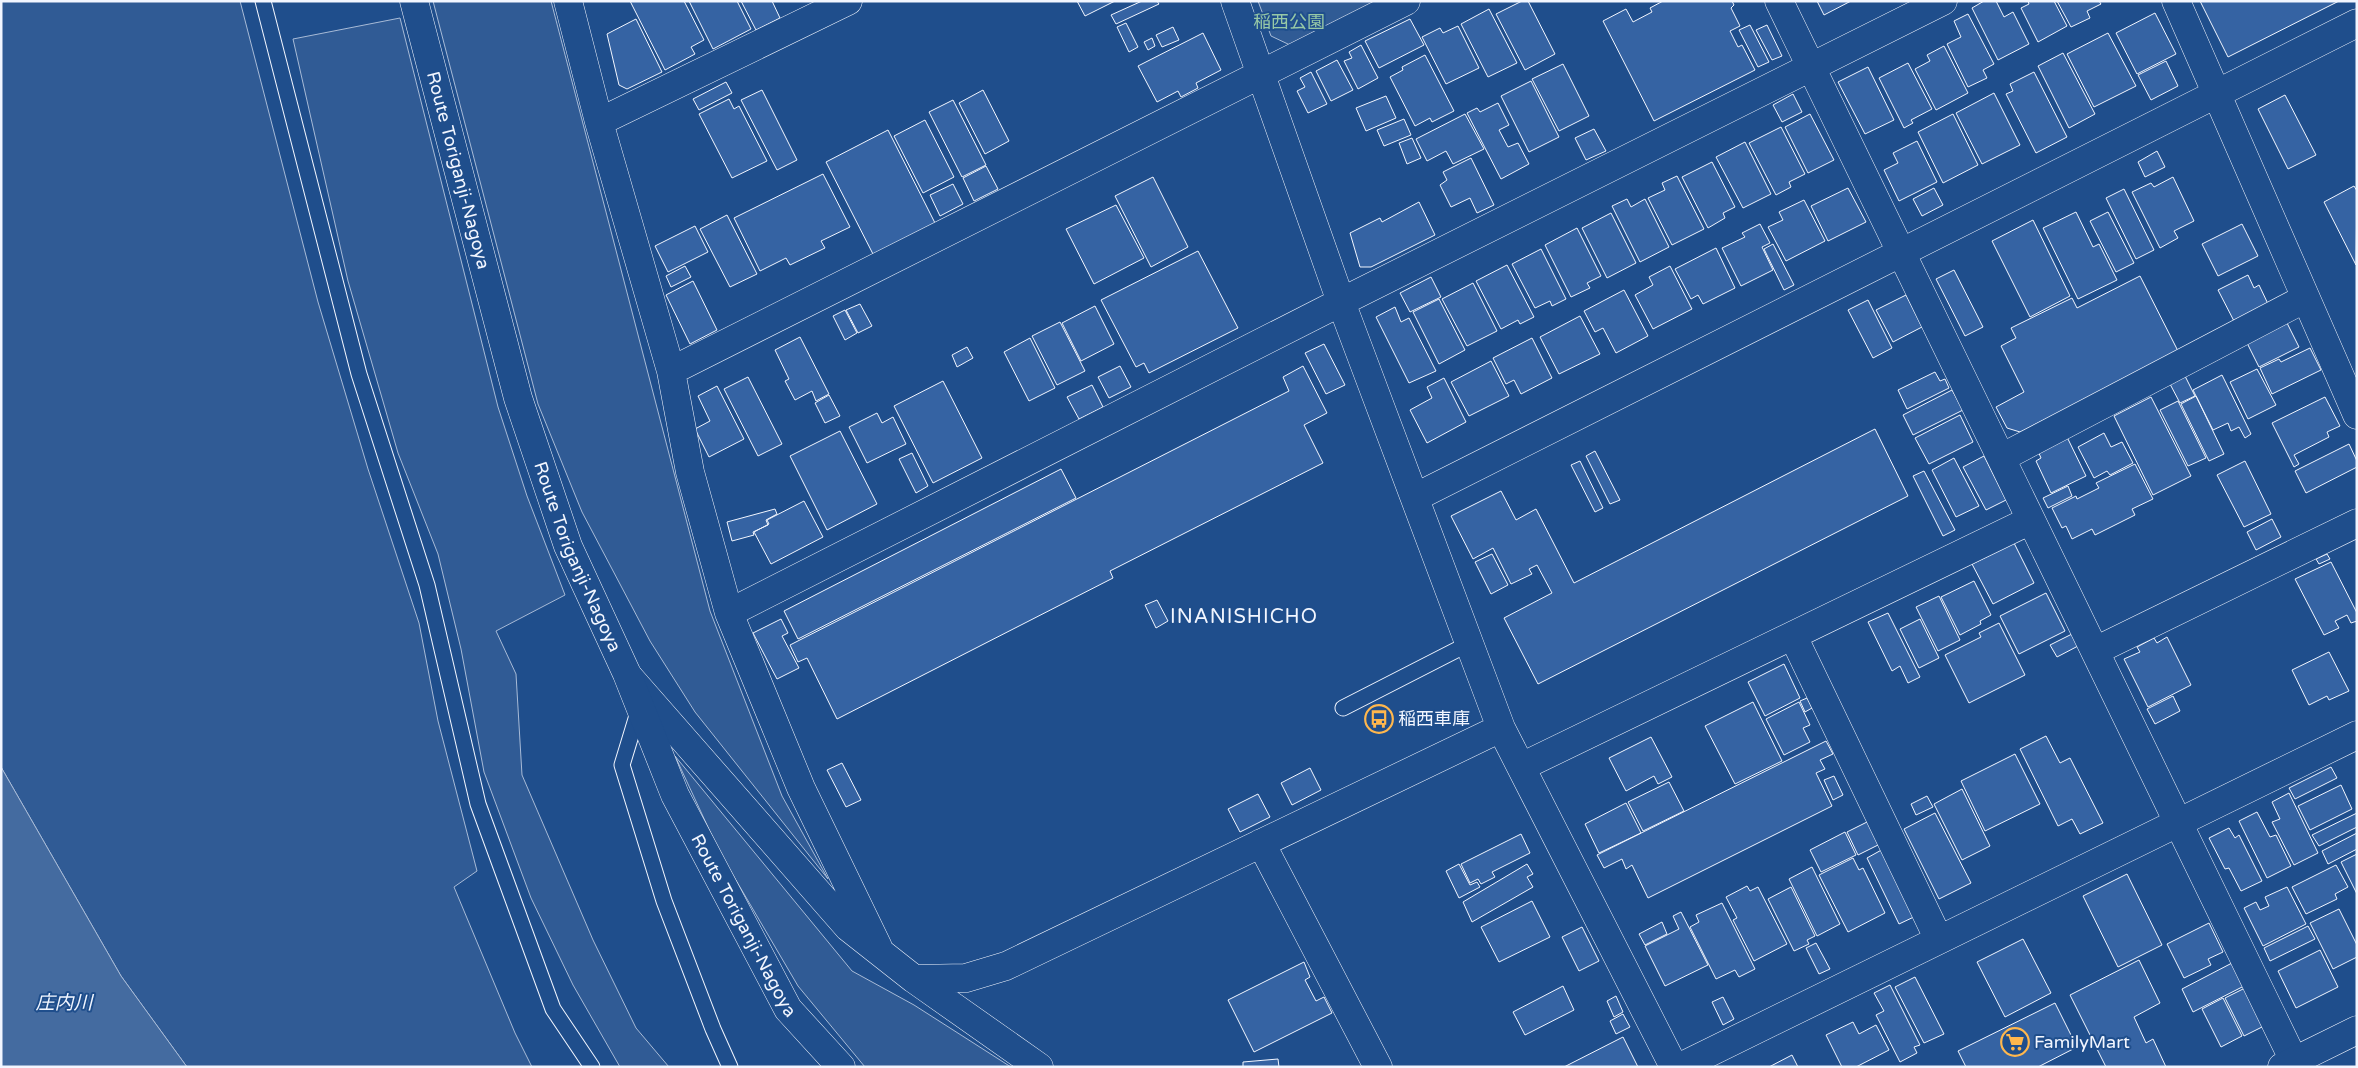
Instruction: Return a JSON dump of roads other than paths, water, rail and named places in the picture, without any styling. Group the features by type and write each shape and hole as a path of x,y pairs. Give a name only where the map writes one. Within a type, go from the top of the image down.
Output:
{"street":[{"name":"Route Toriganji-Nagoya","path":"414,1 518,398 568,546 627,674 675,794 788,1009 841,1067"},
{"path":"568,1 599,122 671,371 690,472 729,613 801,788 879,950"},
{"path":"599,122 848,1"},
{"path":"1234,1 1341,302 1416,496 1501,728 1674,1067"},
{"path":"671,371 1261,76 1406,1"},
{"path":"1779,1 2178,822 2288,1064 2357,1030"},
{"path":"729,613 1341,302 1943,1"},
{"path":"2176,1 2357,415"},
{"path":"1416,496 2357,23"},
{"path":"2001,458 2306,298"},
{"path":"1521,767 2031,520"},
{"path":"2095,651 2357,523"},
{"path":"1793,636 1939,940"},
{"path":"627,674 848,927 914,979 1039,1067"},
{"path":"914,979 966,978 1006,966 1501,728"},
{"path":"1680,1067 2357,735"},
{"path":"1261,843 1378,1067"}],"lane":[{"path":"263,1 359,374 427,586 478,804 553,1009 592,1067"},
{"path":"1343,708 1470,643"},
{"path":"640,706 622,765 664,901 713,1029 730,1067"}],"water":[{"name":"庄内川","path":"1,767 121,976 187,1067 1,1067"}],"place":[{"name":"稲西車庫","path":"1379,719"},
{"name":"FamilyMart","path":"2015,1042"}],"district":[{"name":"INANISHICHO","path":"1244,617"}],"park label":[{"name":"稲西公園","path":"1289,22"}]}
